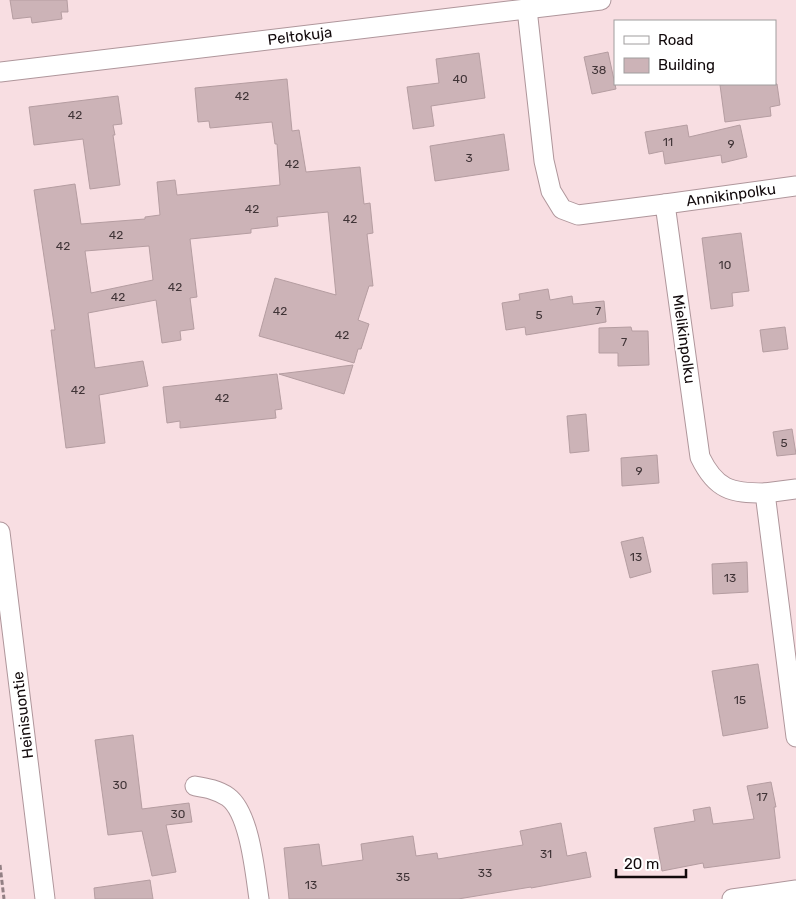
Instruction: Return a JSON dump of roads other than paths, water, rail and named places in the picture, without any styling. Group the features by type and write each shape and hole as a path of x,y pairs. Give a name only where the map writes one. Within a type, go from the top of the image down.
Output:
{"street":[{"name":"Peltokuja","path":"0,72 601,0"},
{"path":"526,9 544,161 551,191 562,209 578,215 666,204"},
{"name":"Annikinpolku","path":"666,204 796,186"},
{"name":"Mielikinpolku","path":"666,204 700,457 708,473 722,487 742,493 796,490"},
{"path":"765,493 796,737"},
{"name":"Heinisuontie","path":"0,532 45,899"},
{"path":"195,786 213,789 229,798 243,816 252,850 260,899"},
{"path":"732,899 796,890"}]}
